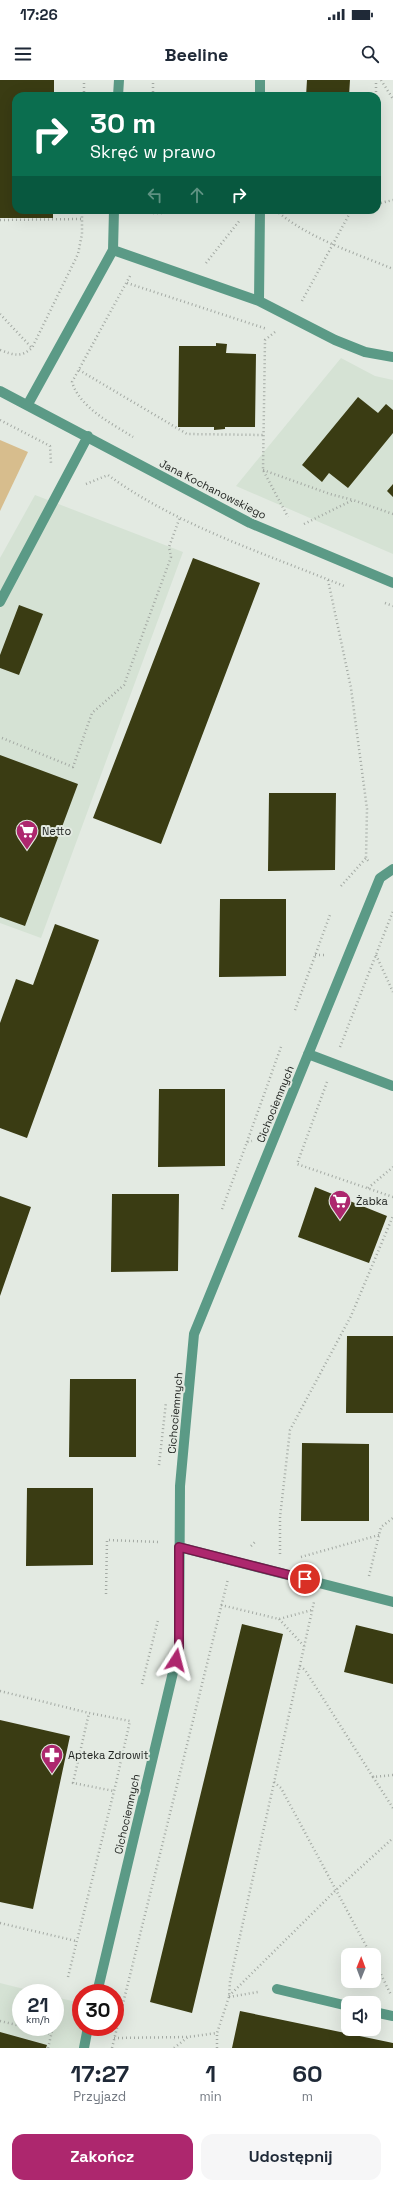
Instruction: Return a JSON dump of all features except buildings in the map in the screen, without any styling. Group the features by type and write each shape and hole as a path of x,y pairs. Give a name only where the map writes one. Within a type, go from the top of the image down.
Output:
{"street":[{"path":"118,92 119,80"},
{"path":"260,80 260,92"},
{"path":"28,404 113,250 114,214"},
{"path":"259,301 260,214"},
{"path":"113,250 259,301 335,340 365,352 393,358"},
{"name":"Jana Kochanowskiego","path":"0,391 28,404 250,523 393,583"},
{"path":"0,602 88,436"},
{"path":"380,878 393,869"},
{"name":"Cichociemnych","path":"98,1984 179,1647 180,1486 194,1334 380,878"},
{"path":"308,1054 393,1086"},
{"path":"179,1547 393,1602"},
{"path":"277,1989 341,2004"},
{"path":"381,2013 393,2016"},
{"path":"84,2048 86,2036"}],"path":[{"path":"84,80 84,92"},
{"path":"153,80 153,92"},
{"path":"376,80 376,92"},
{"path":"380,80 393,99"},
{"path":"381,203 393,200"},
{"path":"0,350 16,356 25,354 32,348 78,254 82,234 82,214"},
{"path":"193,278 245,214"},
{"path":"281,214 290,222 333,243 393,269"},
{"path":"283,518 290,521 263,470 265,340 292,318 349,214"},
{"path":"0,220 82,219"},
{"path":"135,438 98,415 76,393 72,382 139,260"},
{"path":"127,283 275,331"},
{"path":"0,314 32,348"},
{"path":"79,370 187,434 263,435"},
{"path":"0,420 50,446 51,468"},
{"path":"263,470 330,494 353,500 393,514"},
{"path":"83,486 108,476 126,489 180,517 283,562 350,588"},
{"path":"302,525 353,500"},
{"path":"2,738 73,767 92,713 124,685 171,557 168,547 180,517"},
{"path":"297,524 306,526"},
{"path":"328,579 352,696 367,808 366,858 380,878"},
{"path":"379,600 393,606"},
{"path":"341,886 366,858"},
{"path":"295,1010 330,914"},
{"path":"315,955 326,955"},
{"path":"376,955 393,992"},
{"path":"229,1190 281,1047"},
{"path":"247,1142 258,1141"},
{"path":"368,1188 393,1167"},
{"path":"280,1555 280,1517 290,1430 351,1316 393,1216"},
{"path":"159,1465 167,1396"},
{"path":"364,1594 382,1527 393,1518"},
{"path":"295,1559 379,1535"},
{"path":"106,1594 107,1540 159,1542"},
{"path":"112,2048 232,1561"},
{"path":"217,2048 217,2033 229,1997 230,1981 318,1583"},
{"path":"221,1605 279,1618 312,1610"},
{"path":"279,1618 304,1646"},
{"path":"142,1684 158,1620"},
{"path":"300,1666 305,1670 393,1808"},
{"path":"0,1691 130,1721 68,1977"},
{"path":"90,1713 73,1783 114,1791"},
{"path":"373,1777 393,1775"},
{"path":"274,1782 281,1788 367,1948"},
{"path":"229,1997 336,1890 393,1838"},
{"path":"0,1923 76,1941"},
{"path":"381,1974 393,1999"},
{"path":"229,1997 277,1989"},
{"path":"0,2021 12,2024"},
{"path":"114,2038 188,2037 217,2033"},
{"path":"48,2048 51,2036"},
{"path":"174,2048 186,2041 188,2037"}],"shaded area":[{"path":"341,358 375,376 393,380 393,554 236,486"},
{"path":"0,440 28,452 0,511"},
{"path":"35,495 183,552 41,938 0,923 0,558"},
{"path":"0,1983 12,1986 12,2036 64,2036 64,1999 72,2001 72,2036 86,2036 84,2048 0,2048"}],"place":[{"name":"Netto","path":"27,850"},
{"name":"Żabka","path":"340,1220"},
{"name":"Apteka Zdrowit","path":"52,1774"}],"route":[{"path":"176,1660 179,1647 179,1547 305,1579"}]}
